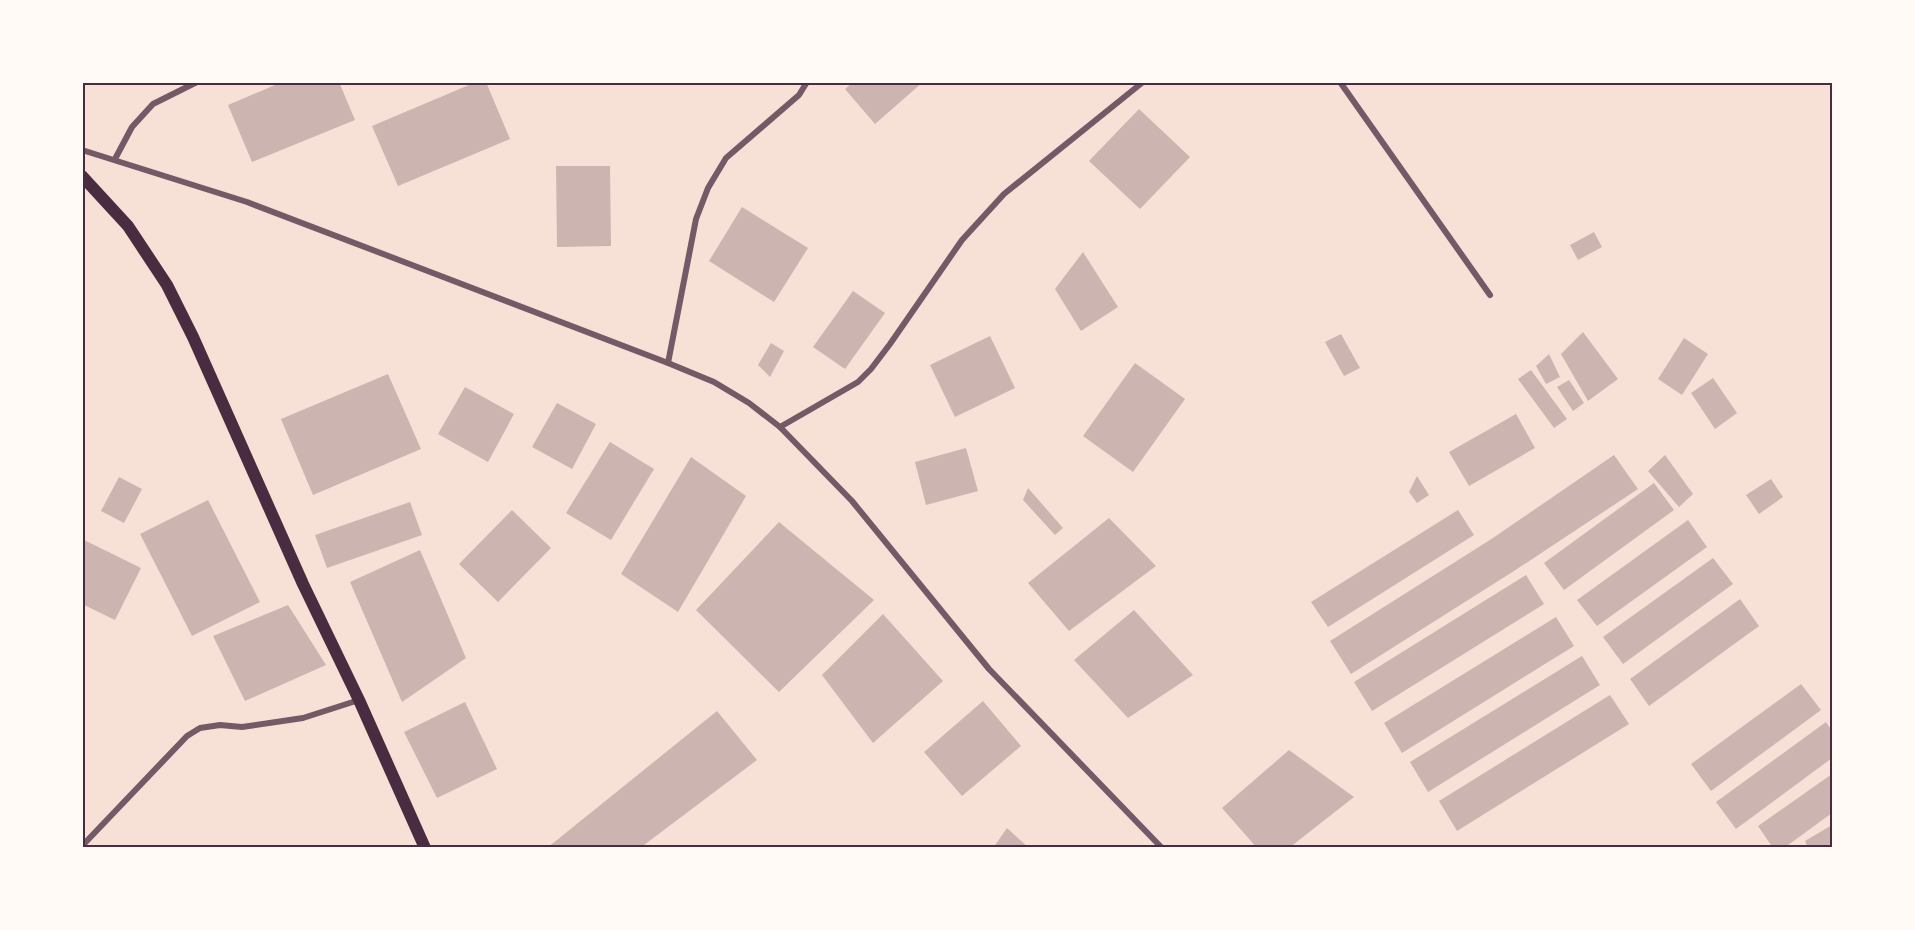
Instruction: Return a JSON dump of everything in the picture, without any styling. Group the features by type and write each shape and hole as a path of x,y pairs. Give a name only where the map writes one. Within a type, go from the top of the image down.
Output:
{"main road":[{"path":"82,176 128,226 167,285 425,848"}],"street":[{"path":"115,159 132,127 153,104 197,82"},
{"path":"668,363 696,219 708,188 726,158 799,94 807,82"},
{"path":"780,427 858,382 890,344 962,240 1004,194 1143,82"},
{"path":"1340,82 1490,295"},
{"path":"82,150 247,202 668,363 714,382 749,403 780,427 852,501 989,669 1162,848"},
{"path":"82,846 187,735 200,728 220,725 242,727 303,718 359,700"}],"building":[{"path":"282,82 339,82 355,120 252,162 228,105"},
{"path":"476,82 486,82 510,139 398,186 372,126"},
{"path":"853,82 923,82 875,124 845,89"},
{"path":"1139,109 1190,157 1140,209 1089,161"},
{"path":"556,166 610,166 611,246 557,247"},
{"path":"742,207 808,248 774,302 709,261"},
{"path":"1594,232 1602,247 1578,260 1570,245"},
{"path":"1083,252 1118,307 1081,331 1055,289"},
{"path":"853,291 885,313 845,369 813,347"},
{"path":"1583,332 1618,379 1588,401 1561,354"},
{"path":"1341,334 1360,368 1344,376 1325,342"},
{"path":"990,336 1015,388 955,417 930,365"},
{"path":"1684,338 1708,354 1682,395 1658,379"},
{"path":"771,343 784,351 770,377 758,365"},
{"path":"1549,354 1560,377 1546,384 1536,366"},
{"path":"1135,363 1185,399 1133,472 1083,436"},
{"path":"1531,370 1567,419 1554,428 1518,379"},
{"path":"388,374 421,449 313,495 281,419"},
{"path":"1713,378 1737,413 1715,429 1691,393"},
{"path":"1569,380 1584,403 1573,411 1557,387"},
{"path":"465,387 514,414 488,462 438,434"},
{"path":"557,403 596,424 572,469 532,447"},
{"path":"1516,414 1535,448 1469,486 1449,452"},
{"path":"610,442 654,469 611,540 566,513"},
{"path":"966,448 978,491 926,505 915,462"},
{"path":"1614,455 1638,489 1351,674 1330,641 1493,538"},
{"path":"1665,455 1693,494 1679,507 1648,471"},
{"path":"691,457 746,496 678,612 621,574"},
{"path":"1417,476 1429,495 1417,503 1409,492"},
{"path":"119,477 142,489 124,523 101,511"},
{"path":"1771,479 1783,497 1759,514 1746,495"},
{"path":"1654,483 1674,510 1564,590 1544,563"},
{"path":"1028,488 1063,528 1055,535 1023,500"},
{"path":"208,500 260,602 192,636 140,534"},
{"path":"410,502 422,535 327,568 315,535"},
{"path":"512,510 551,548 498,602 459,564"},
{"path":"1458,510 1474,535 1328,627 1311,602"},
{"path":"1109,518 1156,566 1069,631 1028,583"},
{"path":"1688,520 1707,547 1597,626 1577,600"},
{"path":"779,522 874,600 779,692 696,610"},
{"path":"82,539 141,568 115,620 82,604"},
{"path":"420,550 466,658 402,702 350,582"},
{"path":"1713,558 1733,584 1623,664 1603,637"},
{"path":"1526,575 1544,604 1372,711 1354,682"},
{"path":"1740,599 1759,626 1649,706 1630,679"},
{"path":"288,605 326,665 245,701 213,636"},
{"path":"1134,610 1193,675 1128,718 1074,660"},
{"path":"883,614 943,681 873,743 822,675"},
{"path":"1556,617 1574,646 1402,753 1384,723"},
{"path":"1582,656 1600,685 1428,792 1410,762"},
{"path":"1801,684 1821,710 1711,791 1691,764"},
{"path":"1610,695 1629,724 1457,831 1439,801"},
{"path":"983,701 1021,746 962,796 924,752"},
{"path":"465,702 497,769 437,798 404,732"},
{"path":"717,711 757,760 640,848 547,848"},
{"path":"1826,722 1832,731 1832,758 1736,829 1716,802"},
{"path":"1289,750 1354,797 1289,848 1257,848 1222,808"},
{"path":"1832,774 1832,813 1784,848 1773,848 1758,826"},
{"path":"1832,825 1832,848 1808,848 1805,841"},
{"path":"1007,828 1029,848 993,848"}]}
